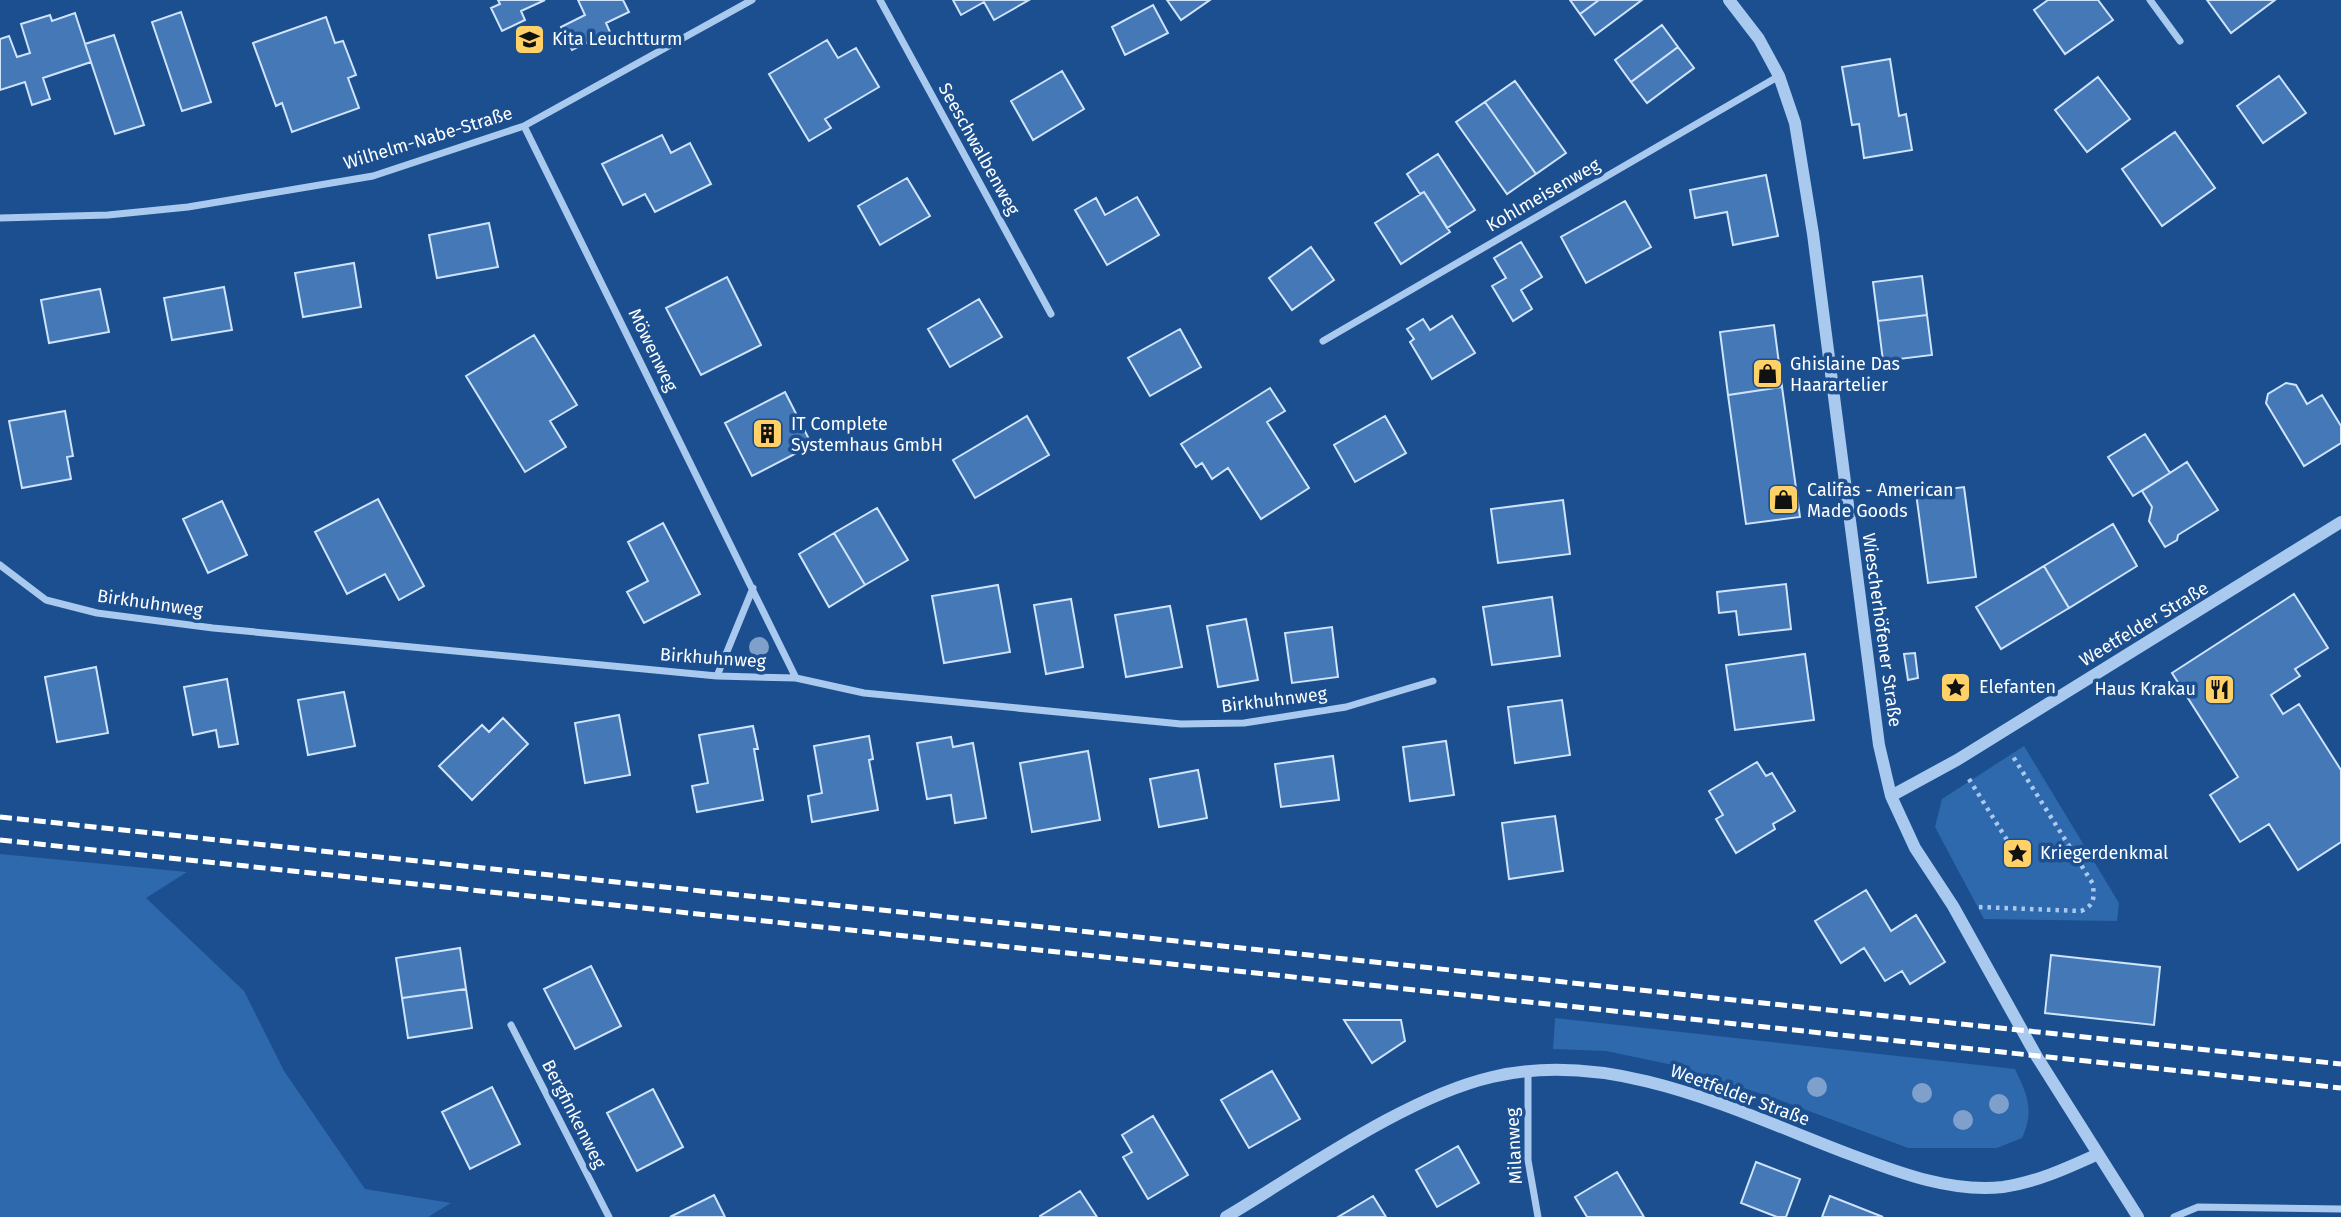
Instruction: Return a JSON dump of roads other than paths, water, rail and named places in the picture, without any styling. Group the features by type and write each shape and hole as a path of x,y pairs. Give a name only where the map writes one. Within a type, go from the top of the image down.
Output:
{"street":[{"name":"Wilhelm-Nabe-Straße","path":"0,218 108,215 260,197 373,176 524,126 752,0"},
{"name":"Seeschwalbenweg","path":"880,0 1051,314"},
{"name":"Wiescherhöfener Straße","path":"1729,0 1759,39 1779,76 1795,123 1811,221 1879,745 1891,796 1915,848 1953,906 2038,1057 2138,1217"},
{"path":"2150,0 2180,41"},
{"name":"Kohlmeisenweg","path":"1323,341 1779,76"},
{"name":"Möwenweg","path":"524,126 796,678"},
{"name":"Weetfelder Straße","path":"1891,796 1957,760 2341,522"},
{"name":"Birkhuhnweg","path":"0,565 46,600 97,613 227,629 717,676 796,678 863,693 1181,724 1244,723 1346,707 1433,681"},
{"path":"717,676 753,588"},
{"name":"Bergfinkenweg","path":"511,1025 609,1217"},
{"name":"Weetfelder Straße","path":"1226,1217 1402,1112 1492,1077 1528,1072 1570,1070 1677,1088 1884,1167 1945,1184 2001,1187 2045,1178 2098,1154"},
{"name":"Milanweg","path":"1528,1072 1528,1160 1538,1217"},
{"path":"2174,1217 2198,1208 2341,1209"}],"railway":[{"path":"0,817 2341,1064"},
{"path":"0,840 2341,1088"}],"place":[{"name":"Kita Leuchtturm","path":"529,39"},
{"name":"Ghislaine Das Haarartelier","path":"1767,374"},
{"name":"IT Complete Systemhaus GmbH","path":"768,434"},
{"name":"Califas - American Made Goods","path":"1784,500"},
{"name":"Elefanten","path":"1956,687"},
{"name":"Haus Krakau","path":"2219,689"},
{"name":"Kriegerdenkmal","path":"2017,853"}]}
